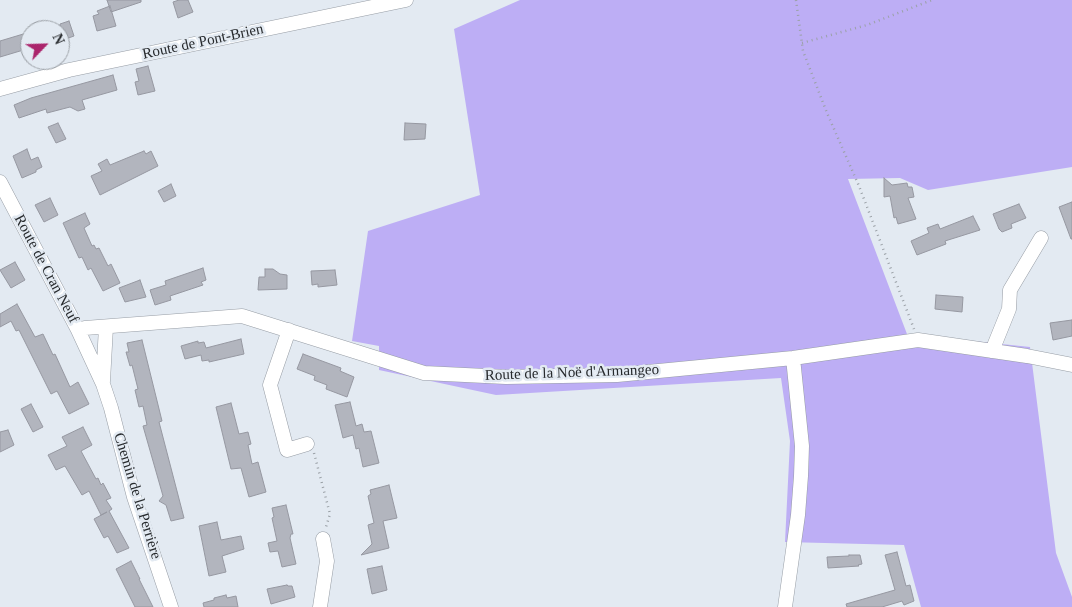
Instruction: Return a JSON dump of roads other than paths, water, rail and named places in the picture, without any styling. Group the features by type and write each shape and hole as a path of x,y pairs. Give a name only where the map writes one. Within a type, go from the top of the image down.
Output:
{"street":[{"name":"Route de Pont-Brien","path":"0,89 68,70 406,0"},
{"name":"Route de Cran Neuf","path":"0,182 78,330"},
{"path":"992,351 1009,309 1010,290 1041,238"},
{"name":"Route de la Noë d'Armangeo","path":"78,330 242,316 424,373 506,377 618,375 793,358 918,340 1072,365"},
{"name":"Chemin de la Perrière","path":"103,384 106,328"},
{"name":"Chemin de la Perrière","path":"78,330 103,384 134,497 171,607"},
{"path":"289,330 270,385 287,450 307,444"},
{"path":"785,607 798,515 802,446 793,358"},
{"path":"320,607 327,561 323,539"}]}
